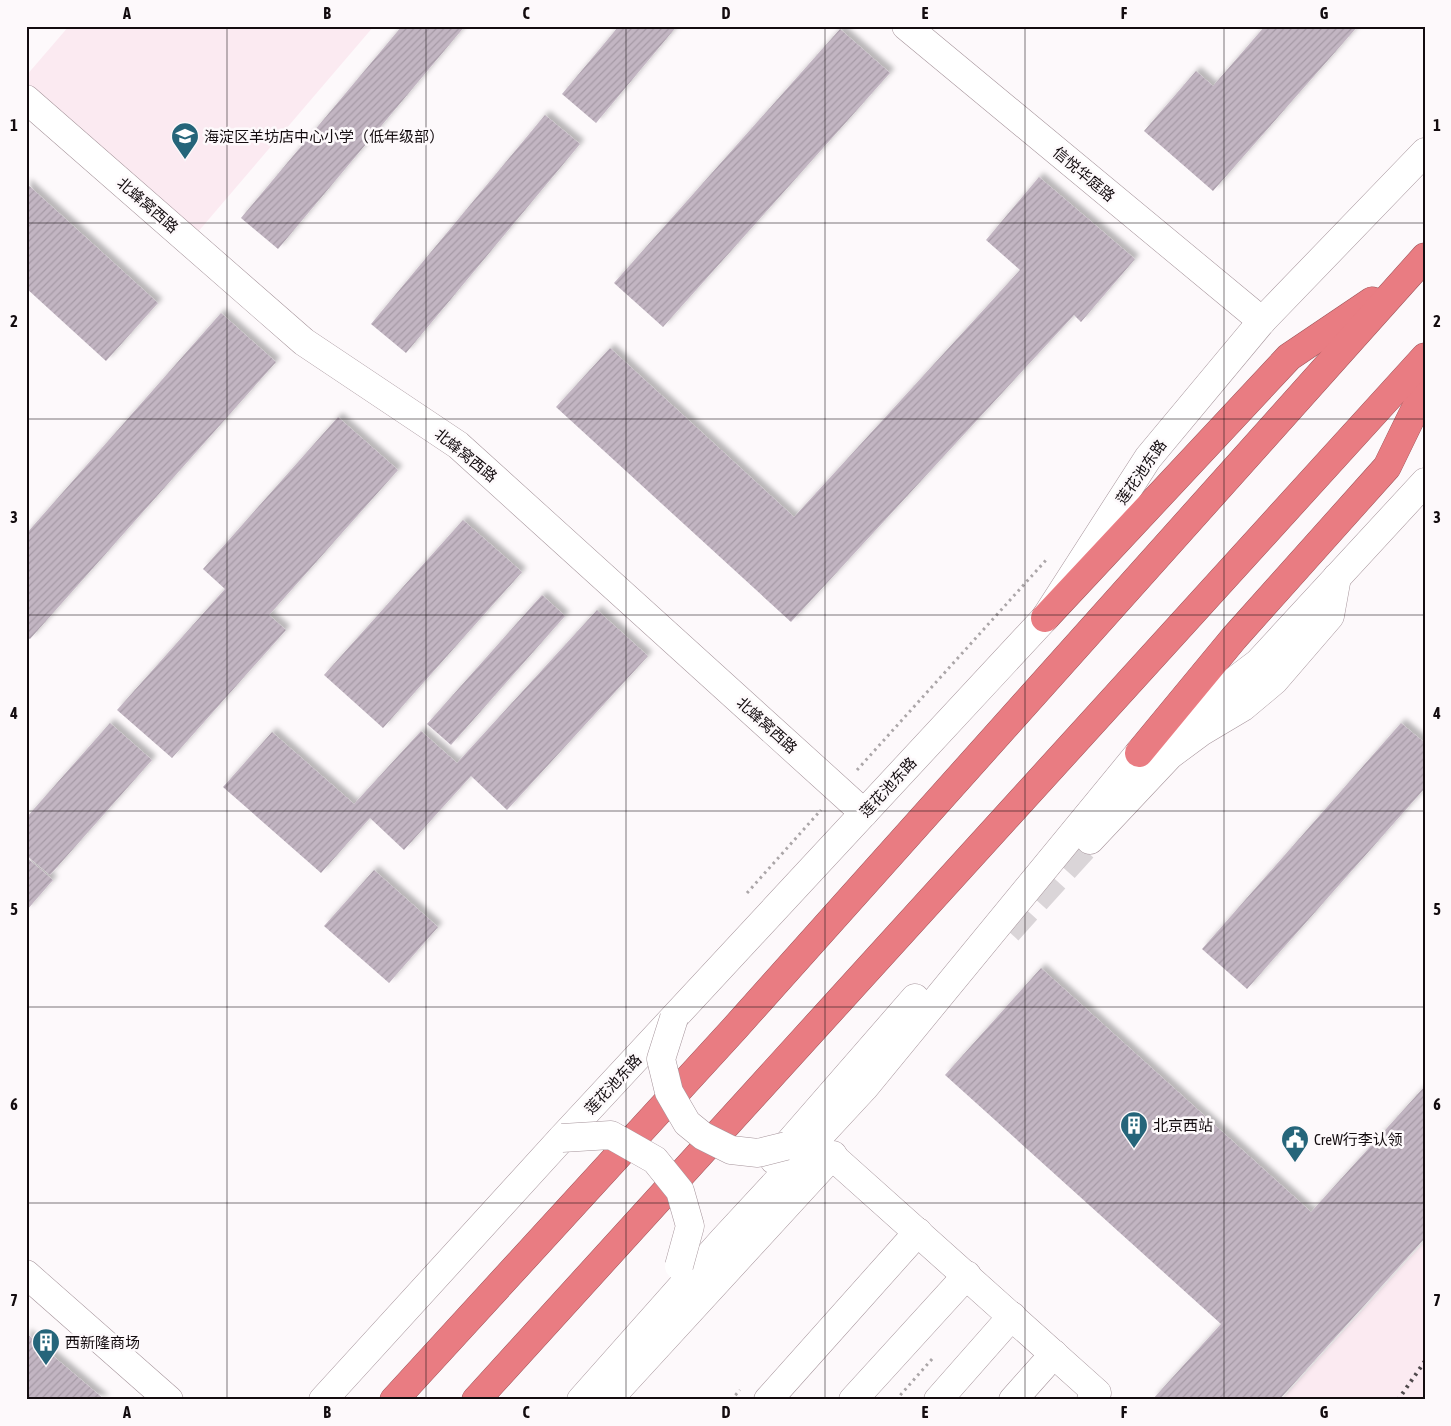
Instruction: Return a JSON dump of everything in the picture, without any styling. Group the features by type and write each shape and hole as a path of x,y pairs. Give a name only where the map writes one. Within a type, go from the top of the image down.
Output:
{"highway":[{"path":"394,1400 735,1028 1425,256"},
{"path":"1045,618 1289,357 1404,280"},
{"path":"476,1400 1425,357"},
{"path":"1139,754 1234,638 1387,468 1425,389"}],"street":[{"name":"信悦华庭路","path":"906,26 1262,321"},
{"name":"北蜂窝西路","path":"26,99 304,342 458,445 864,813"},
{"name":"莲花池东路","path":"323,1400 562,1138 1045,618 1148,458 1262,321 1425,152"},
{"path":"560,1400 679,1266 788,1156 816,1142 864,1088 1139,754 1258,663 1425,482"},
{"path":"1083,848 1170,755 1202,732 1243,707 1274,681 1330,616 1337,577"},
{"path":"581,1400 788,1156 1013,884 1042,872"},
{"path":"674,1018 661,1059 669,1092 687,1123 703,1136 730,1150 788,1156 832,1156 1097,1393 1091,1400"},
{"path":"608,1400 832,1156 855,1116 864,1088"},
{"path":"562,1138 611,1135 655,1160 680,1191 690,1226 679,1266"},
{"path":"768,1400 918,1232"},
{"path":"26,1274 169,1400"},
{"path":"853,1400 967,1275"},
{"path":"938,1400 1012,1316"},
{"path":"1013,1400 1054,1354"}],"path":[{"path":"741,900 1049,557"},
{"path":"896,1400 933,1358"}],"shaded area":[{"name":"海淀区羊坊店中心小学（低年级部）","path":"69,26 374,26 197,233 26,87 26,76"},
{"path":"1425,1241 1425,1400 1281,1400"}],"building":[{"path":"402,26 465,26 278,249 241,218"},
{"path":"619,26 677,26 596,123 562,94"},
{"path":"1265,26 1358,26 1213,191 1144,131 1196,71 1213,86"},
{"path":"840,29 890,73 663,327 614,283"},
{"path":"545,115 580,144 406,353 371,324"},
{"path":"1039,177 1135,259 1081,322 1074,315 791,622 556,407 610,348 794,517 1020,270 986,240"},
{"path":"26,183 158,303 106,361 26,288"},
{"path":"221,313 276,362 30,639 26,637 26,534"},
{"path":"338,417 398,470 269,615 286,630 172,758 117,710 225,589 203,569"},
{"path":"463,520 522,572 383,728 324,675"},
{"path":"542,595 565,616 451,745 427,724"},
{"path":"597,610 648,656 507,810 471,776 404,850 370,818 321,873 223,787 272,732 354,804 421,731 457,763"},
{"path":"110,723 152,760 50,875 26,855 26,818"},
{"path":"1401,723 1425,743 1425,788 1247,989 1202,949"},
{"path":"26,857 53,880 26,911"},
{"path":"374,870 438,927 389,983 324,926"},
{"name":"北京西站","path":"1041,968 1311,1212 1425,1086 1425,1238 1279,1400 1152,1400 1221,1324 945,1075"},
{"name":"西新隆商场","path":"26,1333 105,1400 26,1400"}],"tunnel":[{"path":"1008,931 1083,848"}],"railway":[{"path":"1398,1400 1425,1361"}],"place":[{"name":"海淀区羊坊店中心小学（低年级部）","path":"185,160"},
{"name":"北京西站","path":"1134,1149"},
{"name":"CreW行李认领","path":"1295,1163"},
{"name":"西新隆商场","path":"46,1366"}]}
